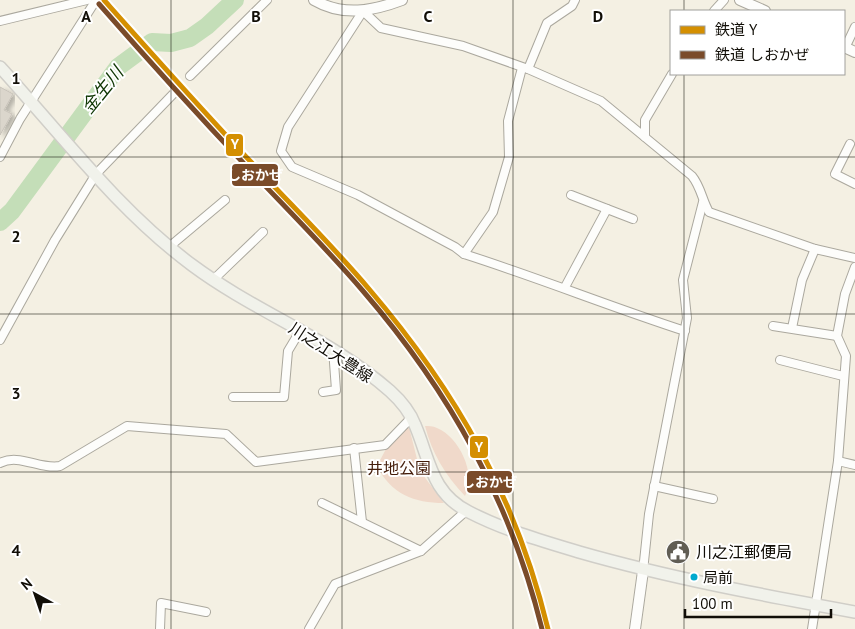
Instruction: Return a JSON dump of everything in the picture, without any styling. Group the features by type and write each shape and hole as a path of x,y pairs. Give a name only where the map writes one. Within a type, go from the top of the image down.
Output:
{"main road":[{"name":"川之江大豊線","path":"0,67 96,174 169,247 213,280 333,349 389,391 412,417 434,478 443,491 466,511 519,533 643,571 855,612"}],"street":[{"path":"0,21 87,0"},
{"path":"0,157 20,119 96,0"},
{"path":"190,76 266,0"},
{"path":"314,0 324,6 344,11 363,11 402,0"},
{"path":"464,254 493,212 509,157 508,121 525,68 547,23 572,6 575,0"},
{"path":"715,10 724,0"},
{"path":"740,0 763,10"},
{"path":"363,11 381,28 463,46 525,68 601,101 692,176 698,183 703,202 709,212 815,249 855,258"},
{"path":"363,11 288,127 281,152 292,167 358,195 455,247 464,254 565,287 626,312 685,332"},
{"path":"848,49 855,27"},
{"path":"645,137 645,120 671,75"},
{"path":"0,340 55,240 96,174 177,90"},
{"path":"850,144 835,174 855,184"},
{"path":"571,195 633,219"},
{"path":"169,247 225,200"},
{"path":"635,629 654,486 685,332 686,318 683,280 703,202"},
{"path":"565,287 607,209"},
{"path":"213,280 263,232"},
{"path":"792,328 802,280 815,249"},
{"path":"812,629 838,460 846,356 838,336 846,294 855,266"},
{"path":"773,326 838,336"},
{"path":"233,397 284,398 288,351 300,331"},
{"path":"323,392 336,390 333,349"},
{"path":"780,360 843,376"},
{"path":"0,463 10,459 52,468 60,466 126,426 226,434 256,462 385,445 412,417"},
{"path":"354,448 362,522"},
{"path":"838,460 855,465"},
{"path":"654,486 713,499"},
{"path":"322,503 420,551"},
{"path":"309,629 335,584 420,551 466,511"},
{"path":"160,629 161,603 206,612"}],"green space":[{"name":"井地公園","path":"425,426 435,427 445,433 459,448 464,457 469,477 465,496 440,463 431,445"},
{"name":"井地公園","path":"409,427 420,471 444,503 413,499 404,495 389,484 377,466 386,449"}],"building":[{"path":"0,87 13,94 4,110 12,114 0,135"}],"waterway":[{"name":"金生川","path":"0,222 12,211 118,67 152,42 171,43 190,38 207,26 235,0"}],"rail line":[{"name":"Y","path":"104,0 214,122 355,273 401,328 430,367 480,448 501,491 535,581 548,629"},
{"name":"しおかぜ","path":"99,4 211,128 349,275 394,329 423,368 449,408 494,492 513,536 529,582 542,629"}],"place":[{"name":"川之江郵便局","path":"678,552"},
{"name":"局前","path":"694,577"}]}
